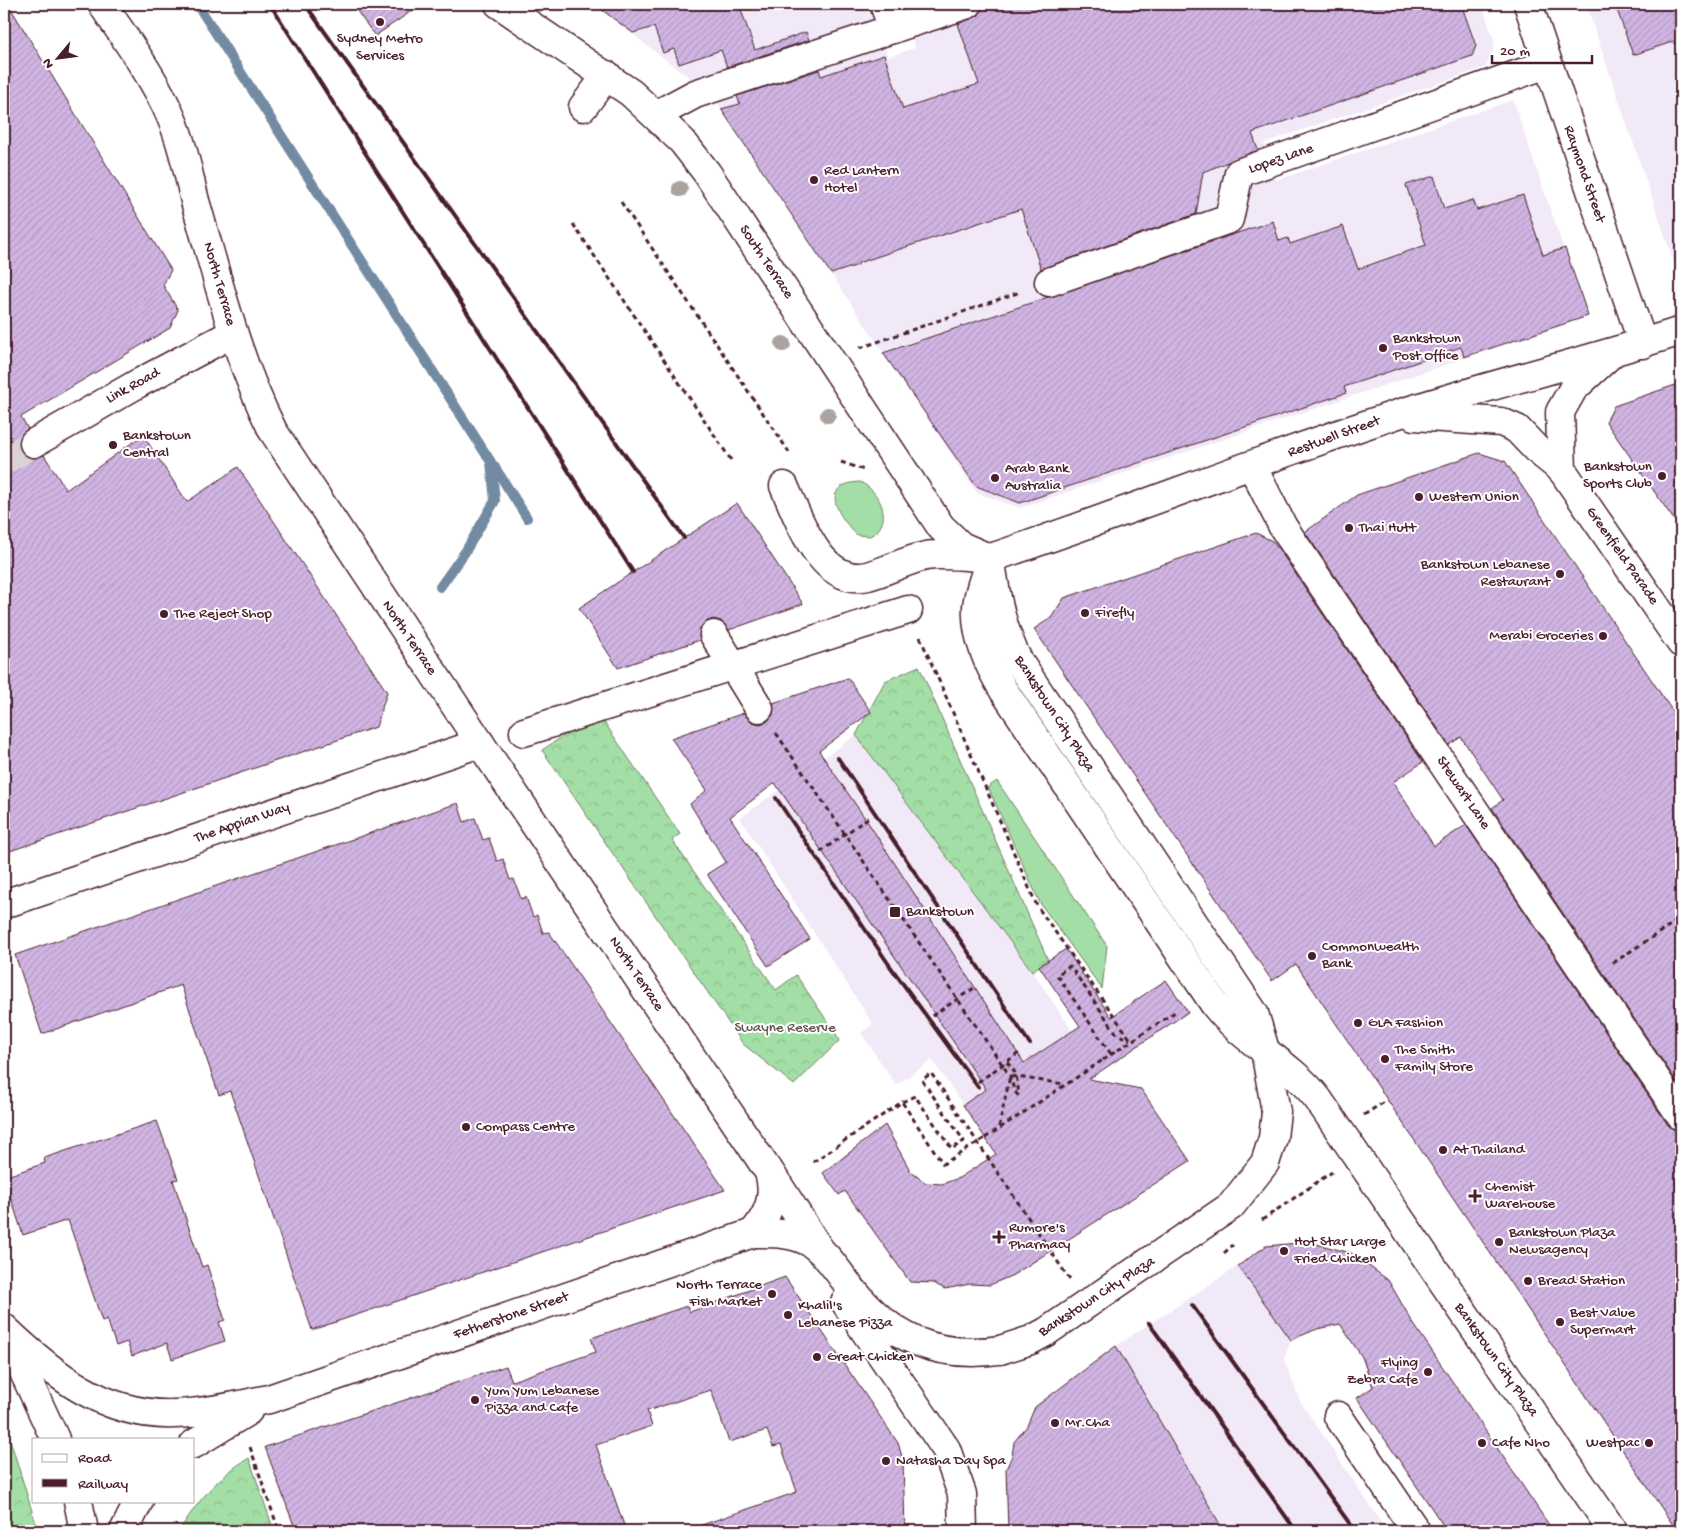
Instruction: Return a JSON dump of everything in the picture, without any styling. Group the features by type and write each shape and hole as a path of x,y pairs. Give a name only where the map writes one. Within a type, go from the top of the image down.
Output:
{"street":[{"name":"North Terrace","path":"102,4 138,57 171,116 182,148 233,333 254,393 273,431 480,743 769,1172 773,1191 771,1201 764,1219 753,1233"},
{"name":"South Terrace","path":"499,4 608,75 656,115 682,141 707,173 941,527 961,546 991,558"},
{"path":"656,115 695,94 889,16 968,4"},
{"name":"Raymond Street","path":"1528,4 1643,344"},
{"name":"Lopez Lane","path":"1048,282 1229,219 1239,173 1547,64"},
{"path":"583,107 608,75"},
{"name":"Restwell Street","path":"991,558 1397,415 1519,377 1643,344 1681,331"},
{"name":"Link Road","path":"34,443 121,392 233,333"},
{"path":"1562,470 1560,412 1573,389 1614,352"},
{"name":"Greenfield Parade","path":"1397,415 1501,422 1517,429 1536,449 1562,470 1681,643"},
{"name":"Stewart Lane","path":"1252,466 1283,527 1681,1116"},
{"path":"784,486 815,549 840,574 850,577 868,576 926,556 991,558"},
{"name":"Bankstown City Plaza","path":"991,558 977,605 977,620 985,655 1000,685 1215,1005 1229,1021 1300,1079 1318,1099 1614,1531"},
{"path":"524,732 908,610"},
{"path":"714,635 759,708"},
{"name":"The Appian Way","path":"4,904 480,743"},
{"name":"Bankstown City Plaza","path":"753,1233 797,1237 819,1249 872,1312 905,1337 941,1350 963,1353 1000,1350 1031,1340 1046,1332 1231,1206 1264,1163 1273,1138 1276,1112 1265,1050"},
{"path":"769,1172 819,1249 848,1307 946,1449 962,1494 963,1531"},
{"name":"Fetherstone Street","path":"4,1328 32,1355 77,1389 132,1410 173,1414 195,1413 269,1400 753,1233"},
{"path":"4,1328 32,1392 55,1438"},
{"name":"Fetherstone Street","path":"195,1443 212,1431 269,1400"},
{"path":"1338,1416 1416,1531"},
{"path":"78,1502 84,1531"},
{"path":"124,1531 138,1502"}],"path":[{"path":"154,6 158,4"},
{"path":"621,202 789,452"},
{"path":"573,224 733,463"},
{"path":"830,358 1048,282"},
{"path":"842,462 871,475"},
{"path":"908,610 1037,906 1131,1040"},
{"path":"759,708 958,998 1010,1076 1014,1090 1020,1098 1016,1074 1007,1062"},
{"path":"820,852 868,818"},
{"path":"1582,971 1596,962 1608,967 1681,918"},
{"path":"1111,1054 1057,974 1070,966 1117,1034 1131,1040"},
{"path":"932,1016 977,986"},
{"path":"902,1102 943,1164 1178,1010"},
{"path":"978,1082 1019,1053"},
{"path":"813,1162 902,1102 915,1096 952,1149 964,1142 922,1080 931,1073 1070,1281"},
{"path":"1010,1076 1064,1084"},
{"path":"999,1128 1010,1076"},
{"path":"1358,1119 1387,1100"},
{"path":"1258,1223 1339,1167"},
{"path":"1224,1253 1238,1241"},
{"path":"250,1447 279,1531"}],"shaded area":[{"path":"593,4 870,4 888,57 915,48 901,4 1482,4 1495,44 1486,67 1264,143 1277,180 1513,100 1587,317 1020,508 977,493 713,96"},
{"path":"1586,4 1681,4 1681,283"},
{"path":"856,735 1032,971 1075,1035 1058,1047 1055,1042 963,1105 932,1060 896,1085 861,1033 873,1024 740,818"},
{"path":"1238,1266 1291,1340 1284,1359 1300,1401 1387,1531 1224,1531 1116,1346"}],"green space":[{"path":"860,482 874,493 882,508 882,523 878,530 870,536 857,535 850,528 839,511 836,502 836,495 839,489 847,484"},
{"path":"919,666 1048,960 1032,971 856,735 885,681"},
{"name":"Swayne Reserve","path":"598,713 680,834 672,840 776,990 796,975 840,1040 794,1085 743,1044 542,750"},
{"path":"997,781 1107,946 1102,989 1040,903 988,787"},
{"path":"4,1420 36,1524 37,1531 4,1531"},
{"path":"249,1458 274,1531 179,1531 194,1509 218,1481"}],"building":[{"name":"Bankstown Central","path":"4,4 8,4 171,270 163,285 178,310 170,328 21,417 28,429 20,436 18,442 20,450 26,456 33,459 44,455 66,490 143,435 187,502 238,467 387,692 376,727 4,853"},
{"name":"Sydney Metro Services","path":"352,4 422,4 375,36"},
{"path":"594,4 739,4 755,50 806,32 809,40 727,67 721,50 679,64 674,49 663,53 654,27 633,33"},
{"path":"983,4 1461,4 1476,46 1472,56 1252,133 1258,150 1203,172 1196,214 1041,269 1021,209 858,263 858,265 831,274 721,109 740,104 737,96 819,70 821,76 884,55 903,109 979,84 958,24 979,15"},
{"path":"1615,4 1681,4 1681,39 1633,55"},
{"path":"1434,176 1444,209 1473,200 1477,210 1523,195 1543,255 1565,248 1588,316 1464,357 1461,347 1344,387 1346,393 1020,503 976,486 883,353 1273,221 1279,241 1288,238 1290,244 1343,226 1358,269 1426,245 1406,185"},
{"name":"Bankstown Sports Club","path":"1681,383 1681,530 1606,422 1614,406"},
{"path":"1479,453 1505,461 1681,724 1681,1088 1492,808 1503,800 1461,737 1449,745 1305,532 1357,495"},
{"path":"737,503 803,604 729,630 721,621 713,619 706,622 700,628 700,640 618,668 579,608"},
{"path":"1256,533 1272,541 1280,551 1423,762 1393,782 1434,846 1466,825 1668,1125 1674,1130 1681,1131 1681,1531 1677,1531 1296,964 1272,981 1034,629 1051,618 1064,598"},
{"path":"848,678 871,712 819,751 871,827 1024,1063 1080,1026 1039,966 1066,949 1111,1017 1166,980 1188,1012 1089,1079 1141,1089 1190,1161 1013,1275 990,1285 970,1284 945,1289 933,1283 910,1282 845,1191 839,1195 823,1173 885,1125 911,1172 926,1183 942,1184 959,1178 996,1154 963,1105 986,1089 775,783 730,817 810,939 768,966 707,874 726,862 690,804 707,790 671,738 744,713 752,722 760,724 767,722 773,715 773,703"},
{"path":"458,803 464,822 475,818 483,840 489,838 497,861 503,859 510,880 514,879 521,899 526,897 533,917 537,915 543,933 549,932 725,1190 312,1330 230,1091 219,1095 181,985 42,1034 15,955"},
{"path":"157,1121 178,1179 173,1180 202,1267 207,1265 225,1320 219,1322 225,1341 172,1359 167,1343 132,1356 127,1342 116,1346 107,1319 102,1321 68,1220 23,1235 4,1177 45,1163 44,1158"},
{"path":"1309,1242 1351,1253 1388,1280 1413,1323 1553,1531 1447,1531 1357,1398 1373,1387 1362,1357 1340,1324 1317,1329 1291,1340 1238,1266 1266,1246"},
{"path":"785,1277 898,1443 903,1460 905,1531 697,1531 696,1527 797,1492 781,1445 773,1447 767,1430 729,1442 711,1390 647,1411 652,1426 596,1445 626,1531 296,1531 265,1447 506,1366 512,1381 596,1352 591,1338 687,1306 690,1312"},
{"path":"1116,1346 1224,1531 1008,1531 1006,1469 1012,1456 1014,1442 1027,1426 1035,1407"}],"waterway":[{"path":"197,4 491,462 495,501 465,552 440,587"},
{"path":"494,466 527,518"}],"tunnel":[{"path":"4,461 34,443"}],"railway":[{"path":"270,4 633,572"},
{"path":"305,4 684,538"},
{"path":"838,758 1030,1044"},
{"path":"776,798 890,966 978,1087"},
{"path":"1192,1305 1355,1531"},
{"path":"1149,1323 1296,1531"}],"place":[{"name":"Sydney Metro Services","path":"380,22"},
{"name":"Red Lantern Hotel","path":"814,180"},
{"name":"Bankstown Post Office","path":"1383,348"},
{"name":"Bankstown Central","path":"113,445"},
{"name":"Bankstown Sports Club","path":"1662,476"},
{"name":"Arab Bank Australia","path":"995,478"},
{"name":"Western Union","path":"1419,497"},
{"name":"Thai Hutt","path":"1349,528"},
{"name":"Bankstown Lebanese Restaurant","path":"1560,574"},
{"name":"Firefly","path":"1085,613"},
{"name":"The Reject Shop","path":"164,614"},
{"name":"Merabi Groceries","path":"1603,636"},
{"name":"Bankstown","path":"895,912"},
{"name":"Commonwealth Bank","path":"1312,956"},
{"name":"GLA Fashion","path":"1358,1023"},
{"name":"The Smith Family Store","path":"1385,1059"},
{"name":"Compass Centre","path":"466,1127"},
{"name":"At Thailand","path":"1443,1150"},
{"name":"Chemist Warehouse","path":"1475,1196"},
{"name":"Rumore's Pharmacy","path":"999,1237"},
{"name":"Bankstown Plaza Newsagency","path":"1499,1242"},
{"name":"Hot Star Large Fried Chicken","path":"1284,1251"},
{"name":"Bread Station","path":"1528,1281"},
{"name":"North Terrace Fish Market","path":"772,1294"},
{"name":"Khalil's Lebanese Pizza","path":"788,1315"},
{"name":"Best Value Supermart","path":"1560,1322"},
{"name":"Great Chicken","path":"817,1357"},
{"name":"Flying Zebra Cafe","path":"1428,1372"},
{"name":"Yum Yum Lebanese Pizza and Cafe","path":"475,1400"},
{"name":"Mr.Cha","path":"1055,1423"},
{"name":"Cafe Nho","path":"1482,1443"},
{"name":"Westpac","path":"1649,1443"},
{"name":"Natasha Day Spa","path":"886,1461"}]}
